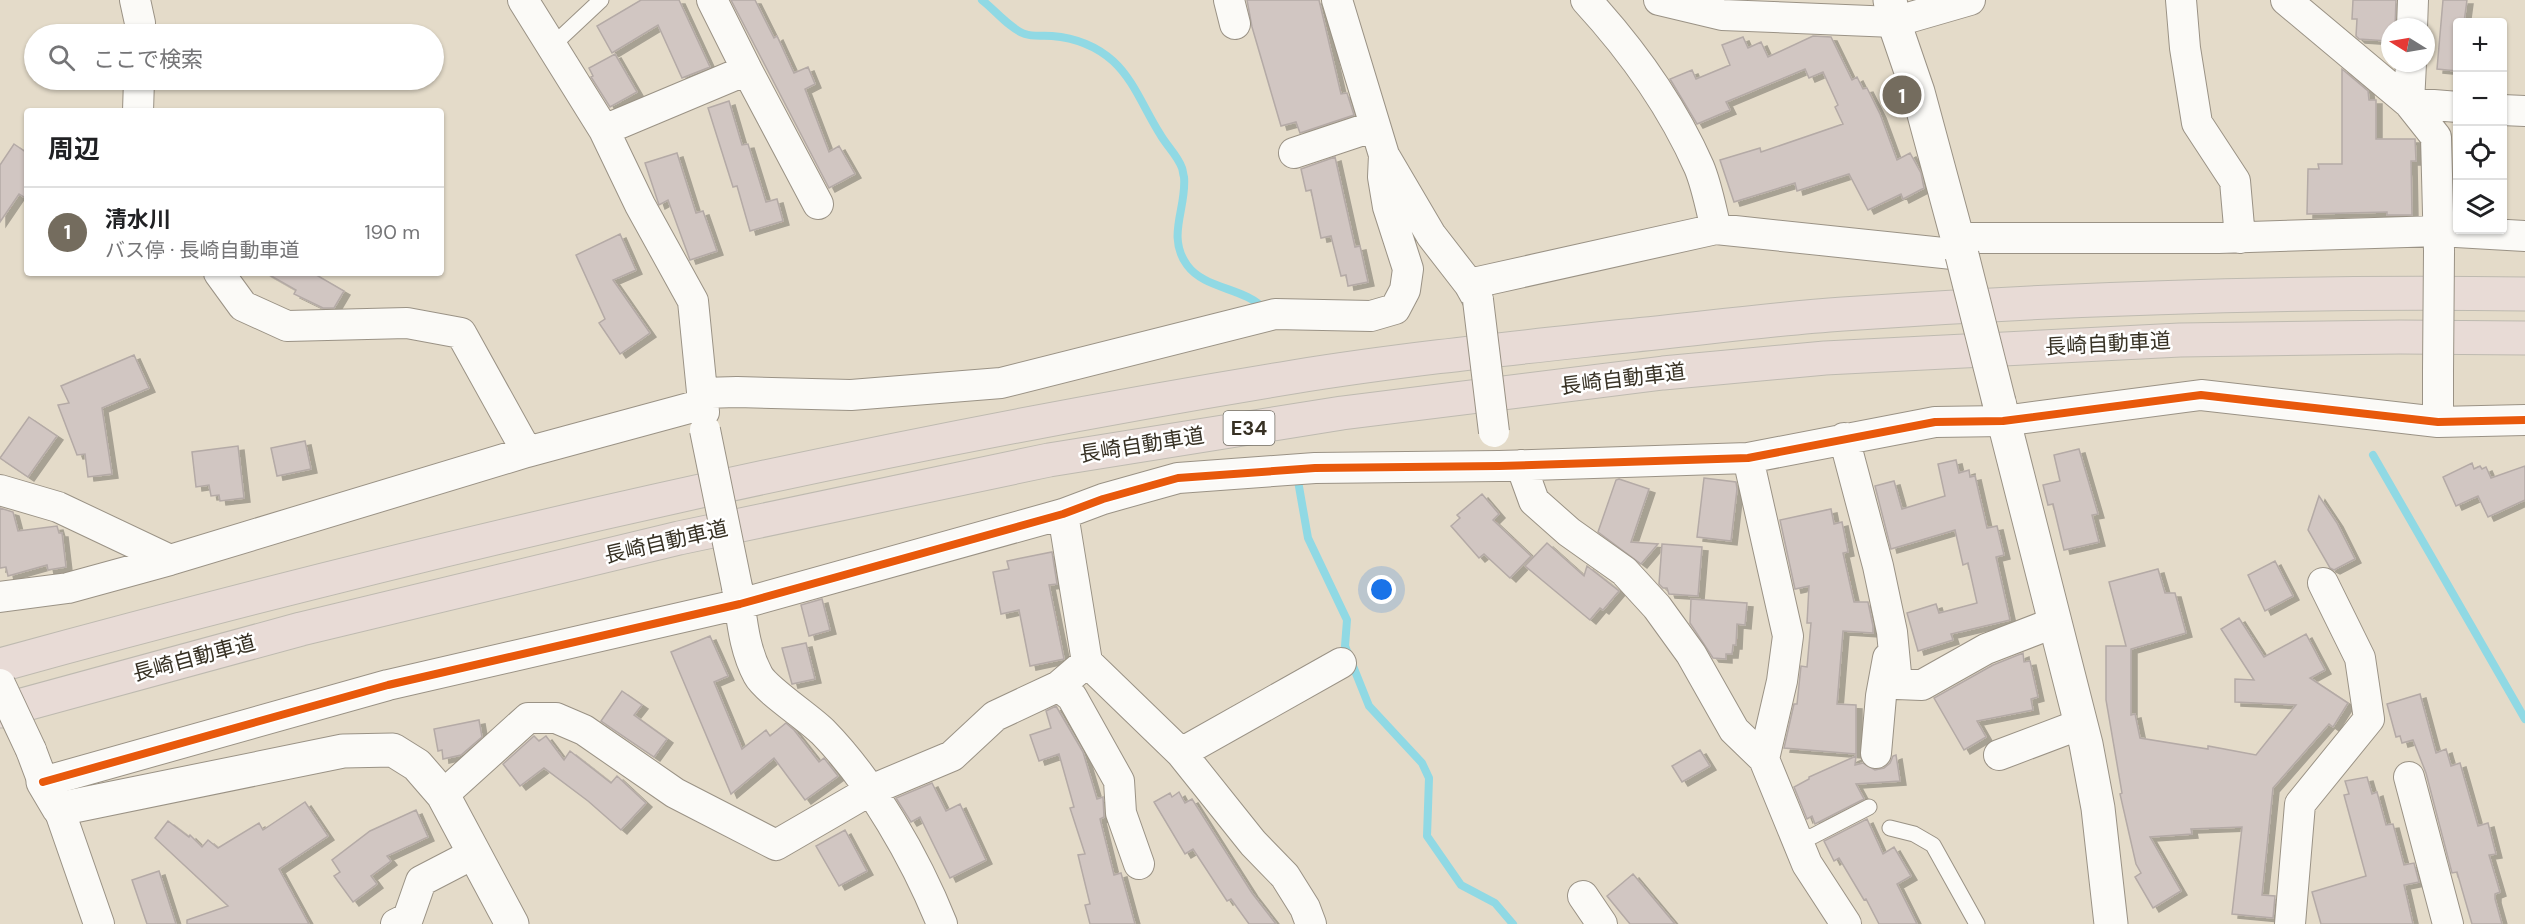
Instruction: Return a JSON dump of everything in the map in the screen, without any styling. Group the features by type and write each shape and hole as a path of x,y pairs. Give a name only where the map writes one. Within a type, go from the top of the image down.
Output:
{"highway":[{"name":"長崎自動車道","path":"0,664 348,573 823,463 1296,376 1453,355 1837,314 2240,295 2525,294"},
{"name":"長崎自動車道","path":"0,711 301,629 679,538 1049,460 1342,413 1663,373 1825,358 2180,340 2525,338"}],"street":[{"path":"135,0 140,24"},
{"path":"523,0 604,130 640,206 693,301 704,409 744,640 759,677 822,732 871,790 929,891 942,924"},
{"path":"712,0 818,204"},
{"path":"1337,0 1384,155 1431,235 1473,292 1494,432 1510,465 1534,501 1569,532 1624,571 1657,607 1691,654 1734,730 1764,759 1807,864 1846,924"},
{"path":"1586,0 1614,30 1656,90 1676,124 1700,168 1716,229"},
{"path":"1659,0 1722,15 1892,11 1970,0"},
{"path":"2181,0 2185,48 2198,123 2235,181 2240,238"},
{"path":"2286,0 2409,103 2436,137 2439,242 2438,422"},
{"path":"2412,18 2413,0"},
{"path":"1892,11 1918,92 2081,724 2098,808 2111,924"},
{"path":"604,130 747,70"},
{"path":"2409,103 2411,72"},
{"path":"138,108 139,90"},
{"path":"2409,103 2453,107"},
{"path":"2507,110 2525,111"},
{"path":"1294,153 1375,126"},
{"path":"0,597 68,588 170,560 527,452 704,409 737,392 851,395 1001,383 1275,314 1371,316 1395,309 1405,290 1408,269 1388,207 1383,177 1384,155"},
{"path":"1473,292 1716,229 1959,247 2240,238 2439,242 2525,236"},
{"path":"221,276 243,306 287,326 407,323 461,333 527,452"},
{"path":"43,782 388,685 1063,514 1103,499 1178,478 1315,468 1748,458 1844,438 2001,412 2201,395 2438,422 2520,422"},
{"path":"1844,438 1878,566 1892,632 1897,684 1922,685 1986,649 2056,622"},
{"path":"1748,458 1788,636 1782,681 1764,759"},
{"path":"0,490 58,507 170,560"},
{"path":"1063,514 1087,662 1181,753 1253,843 1285,876 1305,908 1311,924"},
{"path":"2290,924 2300,804 2369,719 2360,658 2323,583"},
{"path":"1876,753 1881,696 1892,632"},
{"path":"443,795 528,718 556,718 584,730 675,793 776,845 871,790 952,756 995,716 1059,686 1087,662"},
{"path":"1181,753 1341,663"},
{"path":"0,684 31,750 43,782 59,809 99,924"},
{"path":"1059,686 1072,698 1119,781 1121,813 1139,864"},
{"path":"1999,755 2081,724"},
{"path":"59,809 353,751 393,750 417,765 443,795 512,924"},
{"path":"2409,777 2448,924"},
{"path":"396,924 408,918 421,880 475,853"},
{"path":"1583,896 1602,924"}],"lane":[{"path":"553,45 601,0"},
{"path":"1796,839 1813,836 1869,807"},
{"path":"1890,828 1914,834 1933,845 1977,924"}],"building":[{"path":"641,0 679,0 710,67 682,78 658,25 612,53 597,26"},
{"path":"731,0 755,0 774,38 777,36 794,73 808,67 815,84 805,89 829,152 839,146 855,174 829,188"},
{"path":"1247,0 1319,0 1341,94 1347,93 1354,115 1300,133 1296,122 1281,126 1252,27"},
{"path":"2353,0 2396,0 2395,18 2381,18 2381,41 2359,39 2356,36 2357,19 2352,19"},
{"path":"2443,0 2467,0 2465,18 2453,18 2453,71 2437,69"},
{"path":"1813,36 1831,37 1852,80 1857,77 1863,89 1867,88 1880,114 1897,160 1910,153 1921,173 1924,188 1903,199 1901,194 1868,210 1849,174 1797,191 1795,183 1734,202 1720,160 1760,148 1761,152 1843,124 1835,107 1838,105 1823,72 1809,78 1805,69 1726,102 1730,110 1697,124 1670,79 1692,70 1696,79 1730,65 1722,45 1743,37 1748,48 1761,42 1768,57"},
{"path":"615,54 637,92 610,107 591,77 593,76 589,68"},
{"path":"2342,69 2368,91 2369,100 2376,100 2376,139 2415,139 2416,161 2411,161 2412,215 2387,215 2387,212 2307,214 2308,169 2319,169 2318,164 2342,164"},
{"path":"729,101 742,145 748,144 766,202 777,199 783,221 750,231 737,186 733,187 708,108"},
{"path":"14,144 24,151 24,197 19,194 0,222 0,165"},
{"path":"677,153 696,213 703,211 717,251 690,260 668,200 659,205 645,163"},
{"path":"1335,157 1355,247 1360,246 1368,282 1348,286 1346,275 1341,276 1331,236 1321,238 1311,190 1306,191 1301,169"},
{"path":"620,234 636,270 613,280 650,333 620,354 599,323 605,319 576,255"},
{"path":"271,276 318,276 344,291 334,308 323,308 294,294 296,290"},
{"path":"134,355 149,388 102,408 112,474 88,477 85,454 77,455 58,405 69,403 61,386"},
{"path":"29,417 57,436 28,477 0,458"},
{"path":"305,441 311,469 277,476 271,448"},
{"path":"238,446 244,498 220,501 219,495 211,496 209,485 196,487 192,452"},
{"path":"2079,449 2098,514 2092,515 2099,542 2064,550 2053,504 2048,505 2043,485 2060,481 2054,455"},
{"path":"1956,460 1959,473 1969,470 1970,477 1975,476 1987,528 1997,526 2004,555 1996,557 2010,620 1951,634 1953,640 1918,651 1907,613 1936,604 1939,613 1977,603 1968,563 1963,565 1955,530 1891,549 1875,486 1894,481 1902,509 1945,496 1938,464"},
{"path":"2472,463 2474,469 2480,466 2482,469 2486,467 2491,478 2525,466 2525,500 2488,517 2478,496 2456,506 2443,477"},
{"path":"1704,478 1736,482 1731,541 1697,537"},
{"path":"1616,480 1649,489 1631,542 1658,544 1641,564 1598,532"},
{"path":"1482,494 1499,514 1493,520 1531,556 1510,578 1484,554 1479,558 1451,526 1460,518 1457,515"},
{"path":"2319,496 2337,523 2355,559 2334,570 2330,568 2308,530"},
{"path":"0,508 13,512 18,531 57,526 59,533 62,533 66,567 48,570 47,565 8,576 6,567 0,568"},
{"path":"1831,509 1834,524 1842,522 1848,552 1843,553 1854,602 1868,602 1873,626 1873,633 1843,631 1837,704 1856,705 1856,754 1784,748 1794,704 1797,704 1801,666 1807,667 1811,623 1807,623 1809,586 1795,589 1780,520"},
{"path":"1547,543 1584,576 1587,566 1619,591 1603,610 1600,608 1590,620 1525,566"},
{"path":"1662,544 1702,547 1698,596 1669,594 1667,588 1659,584"},
{"path":"1052,552 1057,584 1049,585 1064,659 1030,666 1019,610 1001,614 993,572 1009,569 1007,561"},
{"path":"2275,561 2293,596 2265,611 2248,575"},
{"path":"2158,569 2165,593 2175,593 2186,633 2131,649 2131,715 2135,714 2140,738 2208,749 2208,746 2256,755 2296,705 2235,702 2235,679 2254,680 2221,629 2239,618 2264,657 2306,634 2325,670 2310,678 2348,703 2333,727 2329,724 2273,788 2262,895 2275,896 2273,918 2232,914 2242,827 2191,829 2192,834 2150,837 2181,891 2153,908 2135,877 2141,873 2136,864 2120,794 2122,793 2106,700 2106,646 2126,646 2109,582"},
{"path":"822,599 830,630 809,636 801,605"},
{"path":"1691,599 1747,603 1745,625 1737,624 1736,645 1733,645 1732,654 1726,654 1726,659 1713,658 1690,623"},
{"path":"710,636 728,676 714,682 742,749 766,730 770,736 786,723 819,762 824,758 838,776 805,800 774,758 731,794 671,652"},
{"path":"806,643 815,679 792,684 782,648"},
{"path":"2023,653 2024,662 2030,661 2038,697 2031,699 2033,710 1977,721 1986,737 1964,750 1934,698 1993,665"},
{"path":"622,691 642,705 634,715 667,739 654,757 601,721"},
{"path":"2420,694 2436,753 2446,749 2451,766 2460,763 2478,826 2488,823 2496,854 2489,855 2500,892 2495,894 2495,899 2502,924 2472,924 2457,872 2452,873 2426,773 2413,740 2402,743 2400,736 2396,737 2387,704"},
{"path":"1056,706 1083,752 1097,799 1103,797 1104,817 1100,819 1114,875 1121,873 1135,924 1090,924 1085,905 1090,904 1078,855 1085,854 1070,808 1074,807 1059,754 1039,761 1030,735 1051,728 1046,711"},
{"path":"479,720 482,737 461,755 443,759 442,750 438,751 434,729"},
{"path":"534,736 539,741 546,736 564,760 570,751 611,783 617,776 646,803 621,830 588,801 544,768 520,786 503,764"},
{"path":"1700,750 1710,766 1682,782 1672,766"},
{"path":"1896,755 1900,781 1856,784 1864,799 1815,824 1812,816 1807,819 1794,787 1809,777 1856,756 1855,765 1863,763 1875,770 1884,768"},
{"path":"2367,777 2372,794 2377,792 2386,825 2393,824 2404,865 2414,863 2419,882 2404,885 2413,924 2321,924 2312,892 2366,876 2344,795 2349,794 2345,781"},
{"path":"932,783 946,811 960,804 986,860 950,878 920,817 911,822 896,798"},
{"path":"1179,792 1185,803 1192,799 1252,893 1276,924 1249,924 1231,899 1227,901 1193,849 1185,854 1154,802 1170,793 1172,797"},
{"path":"305,802 328,836 279,869 309,924 187,924 187,920 228,906 155,838 168,821 189,837 190,835 202,847 208,840 218,848 259,823 263,830"},
{"path":"416,810 428,837 387,856 391,861 371,876 377,884 353,902 334,876 340,872 332,860 370,831"},
{"path":"1867,819 1883,854 1894,847 1911,876 1897,884 1917,924 1879,924 1866,899 1864,900 1839,858 1834,861 1824,841"},
{"path":"845,830 867,871 839,886 816,846"},
{"path":"159,871 176,924 147,924 132,880"},
{"path":"1633,874 1675,924 1630,924 1607,896"}],"waterway":[{"path":"982,0 1019,32 1061,37 1085,43 1113,61 1133,86 1182,168 1184,188 1178,243 1187,265 1204,279 1257,302 1265,310"},
{"path":"2373,455 2525,719"},
{"path":"1297,475 1308,538 1347,620 1345,646 1369,706 1422,763 1429,778 1427,836 1461,885 1495,903 1513,924"}],"cycle path":[{"path":"43,782 388,685 740,604 1063,514 1103,499 1178,478 1315,468 1499,466 1748,458 1935,422 2003,421 2201,395 2438,422 2525,420"}],"place":[{"name":"清水川","path":"1902,95"}]}
